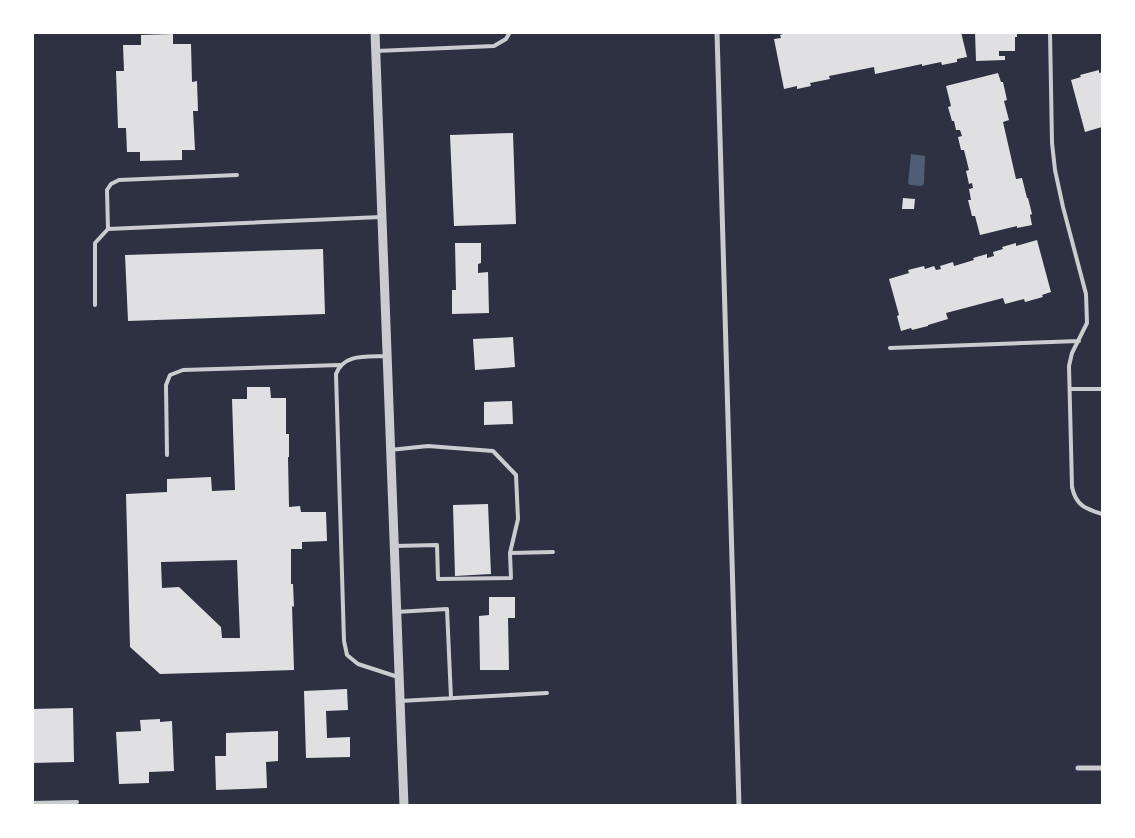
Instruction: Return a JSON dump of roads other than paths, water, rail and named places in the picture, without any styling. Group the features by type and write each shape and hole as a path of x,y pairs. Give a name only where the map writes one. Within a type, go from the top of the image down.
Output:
{"street":[{"path":"375,32 404,806"},
{"path":"717,32 739,806"},
{"path":"1078,768 1102,768"}],"lane":[{"path":"376,50 494,46 506,39 510,32"},
{"path":"1050,32 1052,143 1055,170 1086,294 1087,323 1072,353 1069,366 1072,487 1078,503 1102,514"},
{"path":"95,305 95,243 108,229 107,190 111,184 119,180 237,175"},
{"path":"108,229 382,217"},
{"path":"890,348 1079,341"},
{"path":"168,455 166,385 170,375 183,370 340,364 349,359 387,356"},
{"path":"340,364 336,374 344,641 348,656 358,664 399,678"},
{"path":"1070,389 1102,389"},
{"path":"390,450 428,446 493,451 516,475 518,519 510,553 510,578 438,579 437,545 394,546"},
{"path":"510,553 554,552"},
{"path":"396,612 447,609 451,698"},
{"path":"400,701 547,693"},
{"path":"32,803 77,802"}],"water":[{"path":"911,154 925,156 924,184 921,186 908,183"}]}
